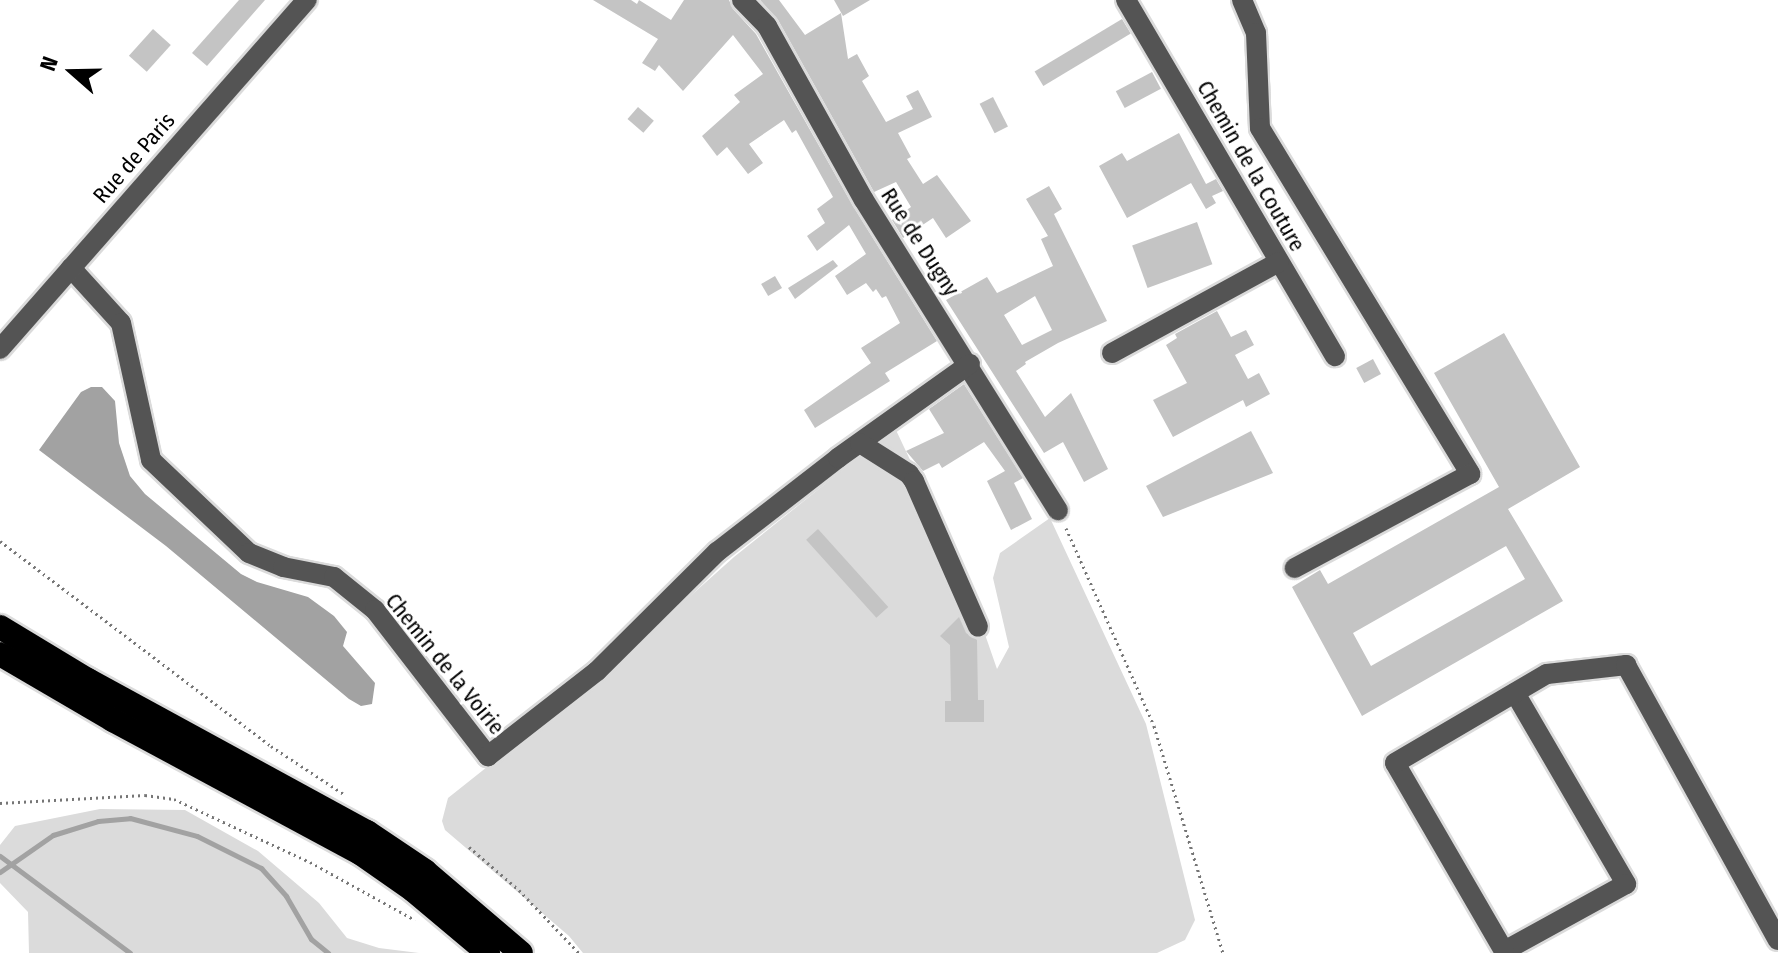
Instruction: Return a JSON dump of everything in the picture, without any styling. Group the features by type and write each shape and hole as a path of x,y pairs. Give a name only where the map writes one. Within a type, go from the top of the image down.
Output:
{"highway":[{"path":"0,627 88,680 367,832 425,871 521,953"},
{"path":"0,654 101,713 360,853 413,890 488,953"}],"street":[{"name":"Rue de Paris","path":"0,349 307,0"},
{"name":"Rue de Dugny","path":"742,0 767,26 864,200 970,364 1058,510"},
{"name":"Chemin de la Couture","path":"1126,0 1335,356"},
{"path":"1242,0 1256,33 1260,128 1470,474 1295,568"},
{"path":"1112,353 1279,262"},
{"name":"Chemin de la Voirie","path":"71,268 121,323 151,460 249,553 283,567 334,577 375,610 488,756 597,671 717,552 970,364"},
{"path":"860,443 909,474 914,481 978,627"},
{"path":"1515,693 1626,884 1504,951 1395,763 1547,674 1626,665 1778,940"}],"path":[{"path":"1058,510 1154,726 1223,953"},
{"path":"0,541 154,657"},
{"path":"0,803 145,795 174,799 310,862 417,921"},
{"path":"469,847 519,890 579,953"}],"shaded area":[{"path":"91,387 102,387 115,401 119,443 130,476 145,494 241,574 308,597 334,616 347,632 343,646 375,683 372,704 361,706 349,699 166,546 39,450 81,392"},
{"path":"895,428 964,574 997,669 1009,647 993,578 1000,553 1050,518 1146,724 1195,920 1185,940 1157,953 583,953 569,936 445,830 442,821 448,798 594,682 734,557"},
{"path":"100,809 185,810 258,851 319,903 347,938 379,948 419,953 29,953 28,912 0,883 0,845 15,826"}],"building":[{"path":"239,0 265,0 207,66 192,53"},
{"path":"593,0 631,0 637,4 639,0 671,20 684,0 729,0 733,9 756,34 853,206 937,341 885,373 890,381 815,428 804,410 871,363 861,348 900,323 886,296 882,298 876,289 873,292 866,283 847,295 835,276 866,254 849,225 817,251 807,236 825,223 817,209 833,197 796,130 792,133 784,120 749,144 763,163 748,174 727,147 717,156 702,136 740,102 734,95 763,74 733,35 683,91 659,65 655,71 642,63 658,39"},
{"path":"760,0 779,0 805,35 841,13 848,59 857,54 869,76 862,81 886,122 913,109 906,96 918,90 932,117 898,133 911,157 907,159 923,184 937,175 971,221 946,238 933,218 903,238 892,220 911,207 896,182 874,192 778,20"},
{"path":"834,0 870,0 843,16"},
{"path":"1122,19 1131,34 1043,86 1035,72"},
{"path":"153,29 171,45 147,72 129,56"},
{"path":"1152,72 1161,89 1125,108 1116,91"},
{"path":"993,97 1008,126 995,133 980,104"},
{"path":"638,107 654,121 643,133 628,119"},
{"path":"1179,133 1206,184 1216,179 1223,191 1212,196 1216,203 1206,209 1191,183 1127,218 1099,166 1122,153 1127,161"},
{"path":"1049,186 1062,209 1054,214 1107,321 1058,343 1025,362 1016,371 1045,417 1071,393 1108,469 1084,482 1063,442 1044,453 946,300 987,277 997,293 1053,266 1041,239 1048,236 1026,199","holes":["1035,296 1052,330 1022,345 1004,315"]},
{"path":"1197,222 1212,264 1148,288 1132,246"},
{"path":"833,260 838,266 795,299 788,288"},
{"path":"775,276 782,288 768,296 761,284"},
{"path":"1217,311 1231,337 1246,330 1254,345 1235,355 1248,379 1259,373 1270,394 1246,407 1243,400 1173,437 1153,400 1187,383 1166,345 1177,338 1175,334"},
{"path":"1504,333 1580,467 1508,509 1563,601 1362,716 1292,587 1320,570 1328,584 1499,487 1434,373","holes":["1506,546 1525,579 1371,666 1353,633"]},
{"path":"1373,359 1381,374 1364,383 1356,368"},
{"path":"964,384 1023,478 1014,483 1032,519 1011,530 987,481 1005,471 984,442 942,468 939,463 923,471 906,451 944,433 929,409"},
{"path":"1251,431 1273,473 1163,517 1146,486"},
{"path":"818,529 888,607 876,618 806,540"},
{"path":"959,617 966,633 977,640 978,700 984,700 984,722 945,722 945,701 951,701 950,645 940,636"}],"waterway":[{"path":"0,872 53,835 98,821 130,818 197,836 261,868 286,896 311,939 328,953"},
{"path":"0,856 130,953"}]}
